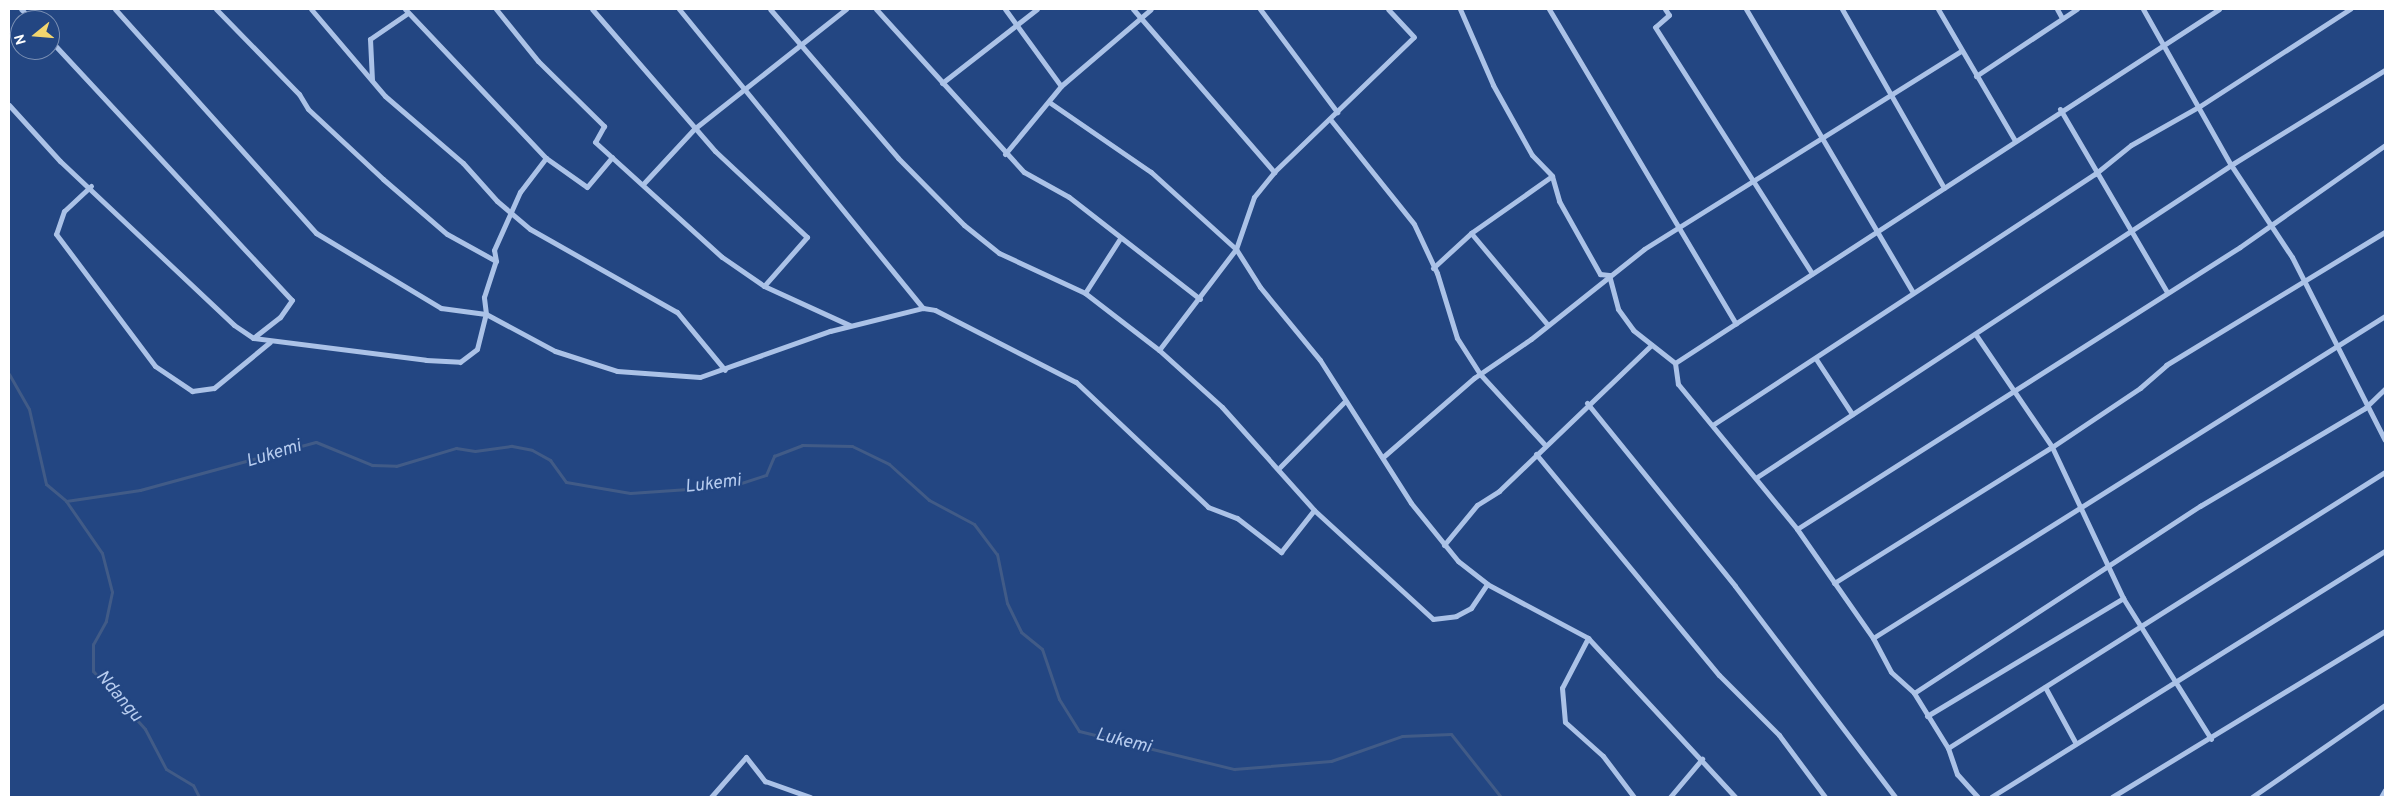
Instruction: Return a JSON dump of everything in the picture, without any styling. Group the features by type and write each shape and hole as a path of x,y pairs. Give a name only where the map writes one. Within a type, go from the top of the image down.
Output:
{"street":[{"path":"116,9 316,233 441,308 486,314 555,351 617,371 700,376 725,370 850,326 924,308"},
{"path":"216,9 299,94 308,109 383,179 447,234 496,261"},
{"path":"310,9 372,80 511,213 579,259 677,312 725,370"},
{"path":"496,9 538,61 604,126 595,142 644,183 722,257 764,286 850,326"},
{"path":"592,9 694,129 807,237 764,286"},
{"path":"679,9 924,308 1076,382 1208,507 1237,518 1281,552 1314,510"},
{"path":"770,9 898,158 964,225 999,253 1084,293 1160,350 1280,467 1314,510 1433,619 1456,616 1471,608 1487,584"},
{"path":"644,183 694,129 745,88 802,47 846,9"},
{"path":"876,9 1004,154 1043,185 1069,197 1119,240 1200,299"},
{"path":"1005,9 1018,24 1061,86"},
{"path":"942,83 1037,9"},
{"path":"1133,9 1274,172"},
{"path":"1004,154 1061,86 1151,9"},
{"path":"1260,9 1337,112"},
{"path":"1160,350 1236,249 1254,197 1274,172 1414,38 1388,9"},
{"path":"1460,9 1492,85 1532,155 1552,176 1559,201 1600,274 1609,275"},
{"path":"1549,9 1736,324"},
{"path":"1665,9 1669,15 1655,27 1750,182 1812,273"},
{"path":"1746,9 1913,293"},
{"path":"1842,9 1944,188"},
{"path":"1938,9 2015,141"},
{"path":"2057,9 2062,18"},
{"path":"1976,76 2077,9"},
{"path":"2143,9 2162,45 2200,106 2231,165 2304,282 2339,344 2365,408 2385,440"},
{"path":"1675,363 1875,231 1944,188 2060,109 2219,9"},
{"path":"1714,424 2095,174 2131,145 2200,106 2350,9"},
{"path":"372,80 370,39 406,11 546,158 587,188 612,157"},
{"path":"60,51 292,300 280,317 253,338"},
{"path":"1383,457 1480,374 1609,275 1677,227 1823,140 1891,94 1961,51"},
{"path":"1757,477 1976,335 2231,165 2385,70"},
{"path":"1049,102 1151,172 1236,249 1260,287 1320,360 1344,402 1444,545 1487,584 1588,638 1702,758 1735,797"},
{"path":"9,104 60,161 91,186 234,325 253,338 270,342 460,362 477,349 486,314 484,297 496,261 494,250 520,192 546,158"},
{"path":"2060,109 2095,174 2132,230 2167,292"},
{"path":"1330,120 1414,224 1433,268 1457,338 1480,374 1545,445"},
{"path":"1797,529 2015,387 2167,292 2385,145"},
{"path":"1433,268 1471,233 1552,176"},
{"path":"91,186 64,211 56,234 155,366 192,391 214,388 270,342"},
{"path":"1834,583 2052,447 2140,388 2166,365 2385,232"},
{"path":"1471,233 1547,324"},
{"path":"1084,293 1119,240"},
{"path":"1609,275 1618,309 1651,345 1675,363 1678,384 1714,424 1739,462 1757,477 1797,529 1873,638 1891,672 1914,693 1948,748 1957,774 1978,797"},
{"path":"1873,638 2385,316"},
{"path":"1976,335 2015,387 2052,447 2123,598 2174,683 2211,739"},
{"path":"1444,545 1477,505 1499,491 1587,403 1651,345"},
{"path":"1816,358 1852,414"},
{"path":"1914,693 2107,567 2365,408 2385,389"},
{"path":"1280,467 1344,402"},
{"path":"1587,403 1735,586 1895,797"},
{"path":"1536,454 1719,675 1779,735 1825,797"},
{"path":"1948,748 2385,472"},
{"path":"1991,797 2075,742 2174,683 2385,551"},
{"path":"1927,716 2123,598"},
{"path":"2112,797 2211,739 2385,631"},
{"path":"1588,638 1562,688 1565,722 1603,756 1634,797"},
{"path":"2045,687 2075,742"},
{"path":"2252,797 2385,705"},
{"path":"711,797 746,757 765,781 810,797"},
{"path":"1670,797 1702,758"},
{"path":"2381,797 2385,790"}],"waterway":[{"name":"Ndangu","path":"9,374 29,409 46,484 66,501 102,553 112,592 106,621 93,644 93,671 145,729 166,769 193,785 199,797"},
{"name":"Lukemi","path":"66,501 140,490 316,442 372,465 396,466 456,448 475,451 512,446 532,450 550,460 566,482 630,493 732,486 766,475 774,456 802,445 852,446 889,464 929,500 974,524 997,554 1007,603 1021,632 1042,649 1059,699 1079,731 1234,769 1331,761 1402,736 1451,734 1501,797"}]}
